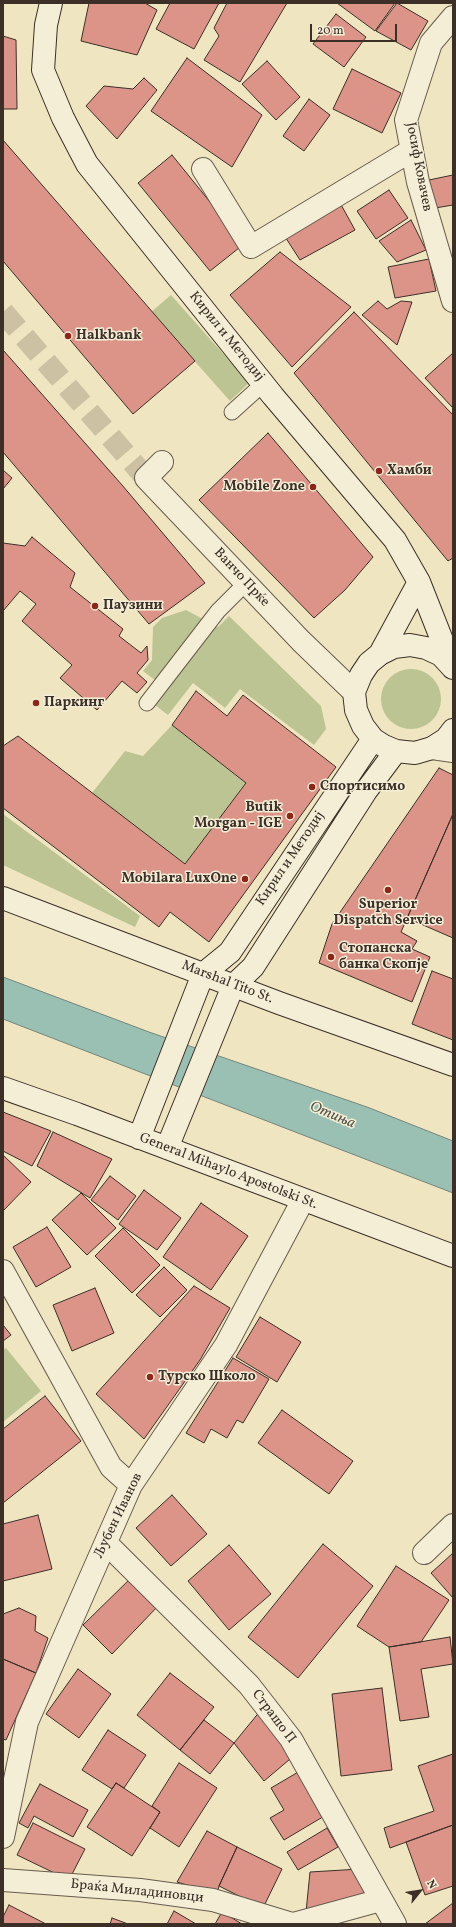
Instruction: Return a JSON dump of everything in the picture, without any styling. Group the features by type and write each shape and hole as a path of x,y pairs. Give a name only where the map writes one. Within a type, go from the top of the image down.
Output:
{"street":[{"name":"Кирил и Методиј","path":"51,3 46,25 43,70 63,118 87,164 263,384 395,540 419,582 453,667"},
{"name":"Јосиф Ковачев","path":"453,17 431,42 406,120 418,182 453,301"},
{"path":"203,168 251,247 412,150"},
{"name":"Ванчо Прќе","path":"159,458 142,474 301,641 354,692"},
{"path":"380,654 419,582"},
{"path":"453,667 441,655 426,648 410,645 394,647 380,654 368,663 354,692 363,726 373,739 396,751 415,753 442,749 446,739 453,730"},
{"name":"Кирил и Методиј","path":"203,974 230,952 373,739"},
{"name":"Кирил и Методиј","path":"233,986 253,967 366,791 396,751"},
{"name":"Marshal Tito St.","path":"3,898 233,986 453,1065"},
{"path":"172,962 230,952"},
{"path":"253,967 279,1003"},
{"path":"139,1138 203,974"},
{"path":"167,1148 233,986"},
{"name":"General Mihaylo Apostolski St.","path":"3,1088 77,1114 453,1256"},
{"name":"Љубен Иванов","path":"3,1837 27,1722 131,1485 226,1345 303,1200"},
{"path":"3,1271 111,1467 131,1485"},
{"path":"424,1553 453,1525"},
{"name":"Страшо П","path":"106,1543 248,1685 291,1739 395,1924"},
{"name":"Браќа Миладиновци","path":"3,1880 140,1890 213,1900 292,1924 381,1900"}],"lane":[{"path":"232,412 263,384"},
{"path":"147,703 218,611 246,583"}],"green space":[{"path":"171,295 249,383 230,401 151,312"},
{"path":"186,610 218,627 229,616 321,706 326,729 314,745 240,689 225,708 193,683 168,715 143,696 155,680 143,671 152,660 153,627 162,618"},
{"path":"405,669 417,669 428,674 436,682 441,693 439,711 428,724 417,729 405,729 394,724 386,716 381,705 381,693 386,682 394,674"},
{"path":"172,725 246,783 185,864 92,793 125,751 143,756"},
{"path":"3,814 140,916 135,927 3,865"},
{"path":"6,1348 41,1391 3,1422 3,1350"}],"water":[{"name":"Отиња","path":"3,977 149,1032 367,1107 453,1141 453,1193 3,1019"}],"building":[{"path":"89,3 145,3 157,10 137,55 81,41"},
{"path":"170,3 219,3 194,49 156,29"},
{"path":"227,3 287,3 240,82 204,60 219,36 214,28"},
{"path":"337,3 395,3 375,31"},
{"path":"397,3 428,21 411,50 376,31"},
{"path":"336,14 366,37 344,67 313,44"},
{"path":"3,36 16,40 17,109 3,109"},
{"path":"187,58 262,115 232,167 151,111"},
{"path":"267,61 300,97 276,120 242,84"},
{"path":"352,69 401,93 382,133 333,109"},
{"path":"144,78 157,90 117,139 86,106 104,86 133,89"},
{"path":"309,99 330,115 304,151 283,136"},
{"path":"3,140 195,361 133,414 3,261"},
{"path":"172,155 244,244 210,271 138,183"},
{"path":"453,175 453,205 435,208 429,180"},
{"path":"389,190 408,218 376,239 357,211"},
{"path":"339,201 355,230 300,260 282,232"},
{"path":"411,220 426,250 397,262 379,241"},
{"path":"280,252 351,307 292,367 230,295"},
{"path":"429,259 436,291 395,298 388,267"},
{"path":"378,301 387,309 401,301 412,302 397,345 362,315"},
{"path":"354,312 453,415 453,558 448,561 294,373"},
{"path":"3,350 122,485 205,583 149,624 3,452"},
{"path":"453,353 453,405 452,407 425,378"},
{"path":"268,433 373,557 345,590 314,618 199,500"},
{"path":"3,470 12,478 3,489"},
{"path":"32,537 75,573 70,587 123,629 119,636 141,653 147,646 148,660 137,673 147,682 137,693 122,681 97,710 60,678 72,665 22,621 36,604 20,591 3,611 3,543 25,546"},
{"path":"196,691 227,716 243,695 336,767 209,942 170,912 159,927 3,808 3,746 18,736 185,864 246,783 172,725"},
{"path":"439,768 453,775 453,814 401,932 417,941 412,949 430,957 412,1002 319,963 332,924"},
{"path":"453,814 453,938 407,918"},
{"path":"432,971 453,979 453,1040 412,1024"},
{"path":"3,1112 51,1131 32,1166 3,1151"},
{"path":"53,1132 112,1159 90,1198 37,1166"},
{"path":"3,1155 31,1182 3,1211"},
{"path":"110,1176 136,1196 118,1220 91,1200"},
{"path":"144,1190 181,1218 157,1250 119,1224"},
{"path":"81,1193 116,1228 87,1255 52,1220"},
{"path":"201,1203 248,1236 211,1290 163,1257"},
{"path":"47,1227 71,1267 36,1287 13,1247"},
{"path":"123,1228 160,1265 132,1293 95,1256"},
{"path":"164,1267 187,1290 160,1317 136,1295"},
{"name":"Турско Школо","path":"194,1286 230,1308 200,1360 144,1439 96,1394"},
{"path":"95,1288 114,1333 72,1351 53,1305"},
{"path":"260,1317 301,1342 277,1382 236,1357"},
{"path":"3,1325 11,1335 3,1341"},
{"path":"233,1358 269,1379 243,1423 237,1420 227,1438 211,1429 204,1443 186,1433"},
{"path":"45,1396 81,1441 3,1503 3,1429"},
{"path":"282,1410 353,1461 329,1494 258,1443"},
{"path":"172,1495 207,1534 171,1566 136,1528"},
{"path":"38,1515 52,1569 3,1581 3,1524"},
{"path":"323,1544 373,1586 298,1678 248,1637"},
{"path":"229,1545 271,1594 229,1630 188,1581"},
{"path":"453,1553 453,1598 431,1573"},
{"path":"396,1566 449,1600 421,1642 389,1647 357,1626"},
{"path":"132,1577 160,1604 112,1654 83,1625"},
{"path":"19,1608 36,1616 35,1631 48,1638 36,1673 3,1659 3,1614"},
{"path":"450,1637 453,1664 421,1669 429,1717 400,1721 389,1647"},
{"path":"3,1659 36,1673 6,1740 3,1739"},
{"path":"78,1669 111,1694 79,1738 46,1714"},
{"path":"170,1673 214,1707 180,1750 137,1715"},
{"path":"382,1688 392,1770 341,1776 332,1694"},
{"path":"261,1710 296,1754 264,1781 234,1743"},
{"path":"204,1720 234,1743 210,1774 180,1750"},
{"path":"108,1730 146,1755 124,1788 116,1783 112,1789 82,1770"},
{"path":"453,1754 453,1825 390,1848 384,1828 434,1811 418,1766"},
{"path":"179,1763 217,1788 179,1847 150,1828 160,1812 152,1806"},
{"path":"300,1771 326,1815 284,1840 270,1818 284,1810 271,1788"},
{"path":"116,1783 160,1812 132,1856 87,1827"},
{"path":"40,1784 88,1810 73,1837 34,1816 28,1828 19,1823"},
{"path":"33,1823 85,1849 69,1880 17,1855"},
{"path":"453,1825 453,1886 425,1895 406,1842"},
{"path":"327,1828 338,1847 298,1870 287,1852"},
{"path":"207,1831 237,1847 219,1886 217,1894 177,1882"},
{"path":"237,1847 282,1869 263,1908 219,1886"},
{"path":"360,1869 365,1897 306,1912 310,1872"},
{"path":"453,1903 453,1924 425,1924"},
{"path":"9,1905 46,1924 3,1924 3,1917"},
{"path":"174,1911 196,1924 167,1924"},
{"path":"222,1912 242,1924 215,1924"},
{"path":"112,1918 128,1924 110,1924"}],"tunnel":[{"path":"3,312 146,478"}],"place":[{"name":"Halkbank","path":"68,336"},
{"name":"Хамби","path":"379,471"},
{"name":"Mobile Zone","path":"313,487"},
{"name":"Паузини","path":"95,606"},
{"name":"Паркинг","path":"36,703"},
{"name":"Спортисимо","path":"312,787"},
{"name":"Butik Morgan - IGE","path":"290,816"},
{"name":"Mobilara LuxOne","path":"245,879"},
{"name":"Superior Dispatch Service","path":"388,890"},
{"name":"Стопанска банка Скопје","path":"331,957"},
{"name":"Турско Школо","path":"150,1377"}]}
